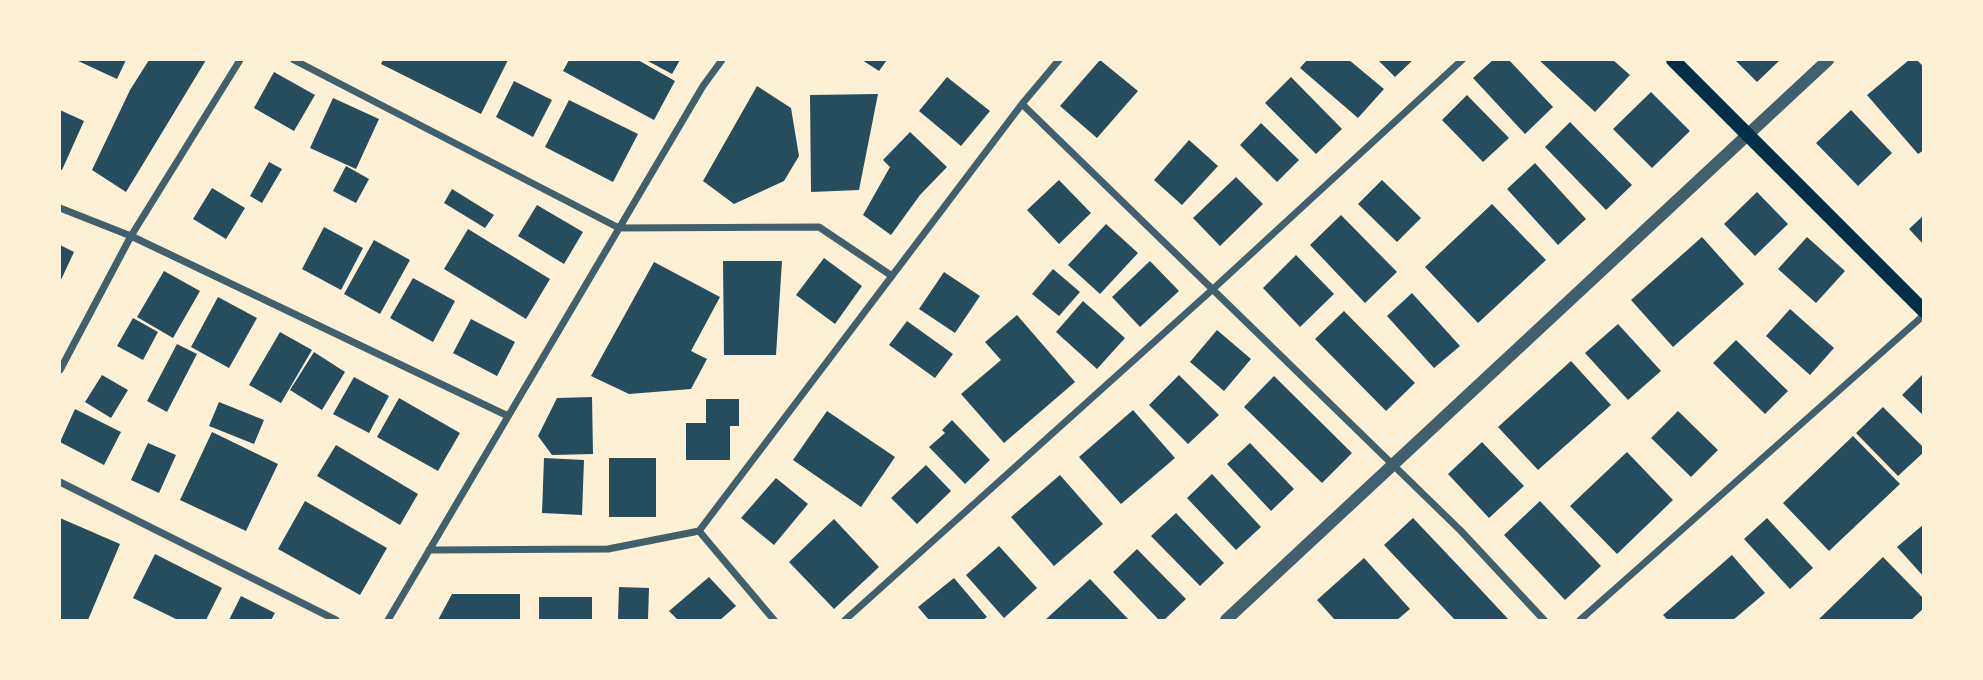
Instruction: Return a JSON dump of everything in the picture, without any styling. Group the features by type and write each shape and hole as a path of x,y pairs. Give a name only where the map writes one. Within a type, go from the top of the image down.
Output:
{"main road":[{"path":"1672,60 1923,313"}],"street":[{"path":"60,370 131,236 240,60"},
{"path":"294,60 619,228 819,228 892,276"},
{"path":"388,621 703,86 722,60"},
{"path":"429,550 608,549 699,531 1022,104 1059,60"},
{"path":"845,621 1462,60"},
{"path":"1226,621 1828,60"},
{"path":"1022,104 1461,531 1544,621"},
{"path":"60,208 131,236 508,416"},
{"path":"1580,621 1923,313"},
{"path":"60,482 336,621"},
{"path":"699,531 774,621"}],"building":[{"path":"76,60 126,60 117,79"},
{"path":"149,60 206,60 126,192 92,170 130,90"},
{"path":"383,60 508,60 481,114 381,64"},
{"path":"569,60 638,60 675,81 654,120 563,71"},
{"path":"646,60 680,60 672,74"},
{"path":"862,60 887,60 879,71"},
{"path":"1100,60 1138,91 1097,138 1060,106"},
{"path":"1307,60 1349,60 1384,89 1358,118 1300,68"},
{"path":"1378,60 1413,60 1395,77"},
{"path":"1493,60 1509,60 1553,107 1525,134 1473,78"},
{"path":"1539,60 1613,60 1630,75 1595,112"},
{"path":"1735,60 1780,60 1757,82"},
{"path":"1909,60 1917,60 1924,67 1924,150 1918,154 1867,95"},
{"path":"274,72 315,95 294,131 254,108"},
{"path":"947,77 990,111 961,146 919,111"},
{"path":"1291,77 1342,129 1316,154 1265,103"},
{"path":"514,81 552,100 533,137 496,117"},
{"path":"757,86 791,108 799,156 784,181 734,204 703,181"},
{"path":"1651,92 1690,131 1652,168 1613,129"},
{"path":"878,94 859,190 811,192 810,95"},
{"path":"1467,95 1509,138 1483,162 1442,120"},
{"path":"333,98 379,119 356,169 310,148"},
{"path":"569,100 638,134 613,182 545,147"},
{"path":"60,110 84,121 62,170 60,169"},
{"path":"1851,110 1892,153 1858,186 1816,143"},
{"path":"1570,122 1632,185 1606,210 1545,147"},
{"path":"1261,123 1299,160 1277,182 1240,145"},
{"path":"910,132 947,167 920,195 891,235 863,215 890,167 883,160"},
{"path":"1189,140 1218,166 1182,205 1154,180"},
{"path":"269,162 282,169 262,203 250,196"},
{"path":"1535,163 1586,219 1558,245 1507,189"},
{"path":"346,166 369,179 356,203 333,191"},
{"path":"1236,177 1263,204 1220,246 1193,218"},
{"path":"1059,180 1091,213 1059,244 1027,210"},
{"path":"1382,180 1421,218 1397,242 1358,204"},
{"path":"212,188 245,208 226,239 193,219"},
{"path":"452,189 494,215 485,228 444,203"},
{"path":"1757,192 1788,224 1755,256 1724,224"},
{"path":"1492,204 1546,260 1478,323 1425,267"},
{"path":"537,205 583,232 564,264 518,236"},
{"path":"1341,215 1397,272 1365,303 1310,245"},
{"path":"1924,215 1924,245 1909,229"},
{"path":"1106,224 1138,253 1100,294 1068,265"},
{"path":"324,227 363,248 341,290 302,269"},
{"path":"468,229 550,279 526,319 444,269"},
{"path":"1702,237 1744,284 1673,347 1631,300"},
{"path":"1807,237 1845,271 1816,303 1778,269"},
{"path":"374,240 410,260 380,314 344,294"},
{"path":"60,245 74,252 60,282"},
{"path":"1296,255 1334,294 1300,327 1263,288"},
{"path":"824,258 862,286 835,324 796,295"},
{"path":"723,261 782,261 776,355 724,355"},
{"path":"1150,261 1179,291 1140,327 1112,297"},
{"path":"654,262 720,297 691,351 707,359 691,389 629,394 591,376"},
{"path":"1053,269 1080,292 1059,316 1032,294"},
{"path":"164,271 200,291 173,338 137,317"},
{"path":"944,272 980,296 955,333 919,309"},
{"path":"413,278 455,301 433,342 390,318"},
{"path":"1412,293 1460,346 1434,368 1387,316"},
{"path":"218,297 257,318 229,368 191,347"},
{"path":"1083,301 1125,338 1097,369 1056,332"},
{"path":"1790,309 1834,348 1810,375 1766,336"},
{"path":"1344,311 1415,383 1386,411 1315,339"},
{"path":"1017,315 1075,382 1004,443 961,394 1001,360 985,342"},
{"path":"133,318 158,332 143,360 117,346"},
{"path":"471,319 515,342 497,376 453,353"},
{"path":"907,321 953,354 935,378 889,345"},
{"path":"1618,324 1661,371 1628,400 1585,353"},
{"path":"1217,330 1251,359 1224,391 1190,362"},
{"path":"280,332 312,350 281,403 249,385"},
{"path":"1736,340 1788,391 1765,414 1713,363"},
{"path":"177,344 197,354 167,412 147,401"},
{"path":"314,352 345,372 322,410 290,390"},
{"path":"1571,361 1611,405 1538,470 1498,427"},
{"path":"1924,373 1924,416 1902,395"},
{"path":"102,375 128,390 111,418 85,402"},
{"path":"1179,375 1219,415 1188,444 1149,405"},
{"path":"1274,376 1352,453 1322,483 1244,407"},
{"path":"354,377 389,396 369,433 333,414"},
{"path":"592,397 593,454 552,455 538,436 557,398"},
{"path":"399,398 460,433 438,471 377,437"},
{"path":"706,399 739,399 739,426 730,426 730,460 686,460 686,423 706,423"},
{"path":"219,402 264,420 254,444 209,426"},
{"path":"1883,407 1924,448 1924,452 1898,476 1856,433"},
{"path":"75,409 121,432 104,465 60,442"},
{"path":"1133,410 1175,458 1121,504 1079,457"},
{"path":"827,411 895,457 861,507 793,460"},
{"path":"1678,411 1718,450 1691,477 1651,438"},
{"path":"952,420 990,460 965,484 929,447 945,433 942,430"},
{"path":"212,432 278,464 246,531 180,500"},
{"path":"1853,436 1900,484 1829,551 1783,503"},
{"path":"1482,442 1524,486 1489,518 1448,474"},
{"path":"148,443 176,455 159,493 131,480"},
{"path":"1250,443 1294,489 1271,511 1227,464"},
{"path":"336,445 418,494 400,525 317,476"},
{"path":"1627,452 1673,500 1617,554 1570,506"},
{"path":"544,458 584,460 582,515 542,513"},
{"path":"609,458 656,458 656,517 609,517"},
{"path":"926,465 951,491 917,524 891,498"},
{"path":"1212,474 1261,527 1236,550 1187,498"},
{"path":"1060,475 1103,524 1054,566 1011,517"},
{"path":"776,478 808,504 774,545 741,518"},
{"path":"305,501 387,548 360,595 278,549"},
{"path":"1540,501 1601,566 1565,600 1504,535"},
{"path":"1176,513 1224,563 1200,586 1151,536"},
{"path":"60,518 120,544 88,620 60,620"},
{"path":"1413,518 1509,620 1455,620 1384,545"},
{"path":"1767,518 1813,568 1790,589 1744,539"},
{"path":"834,519 879,567 834,609 789,562"},
{"path":"1924,524 1924,577 1897,547"},
{"path":"999,546 1037,588 1004,618 966,575"},
{"path":"1137,549 1186,599 1164,620 1159,620 1113,572"},
{"path":"155,554 222,588 206,620 178,620 133,598"},
{"path":"1732,555 1765,593 1733,620 1668,620 1663,615"},
{"path":"1883,557 1924,599 1924,608 1911,620 1819,619"},
{"path":"1364,558 1410,609 1397,620 1335,620 1317,600"},
{"path":"709,577 736,606 720,620 678,620 669,611"},
{"path":"954,578 987,617 983,620 929,620 918,607"},
{"path":"1090,579 1129,620 1045,620"},
{"path":"619,587 649,588 648,620 618,620"},
{"path":"452,594 520,594 520,620 438,620"},
{"path":"241,596 275,613 271,620 229,620"},
{"path":"539,597 592,597 592,620 539,620"}]}
